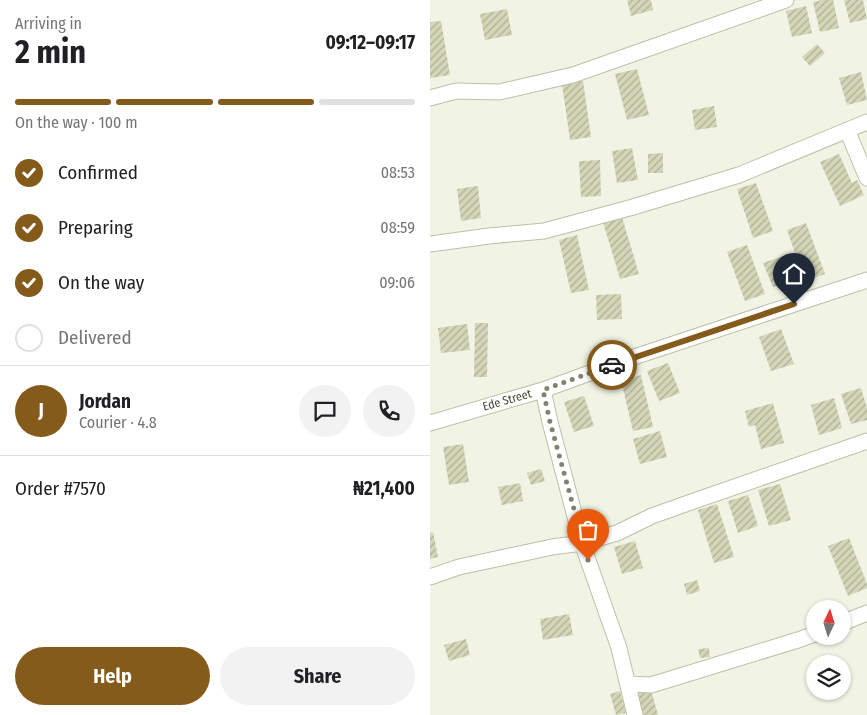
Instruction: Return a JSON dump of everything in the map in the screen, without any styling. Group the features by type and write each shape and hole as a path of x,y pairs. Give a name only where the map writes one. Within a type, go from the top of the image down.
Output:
{"street":[{"path":"430,98 456,91 499,92 573,75 786,0"},
{"path":"430,244 552,229 739,175 867,122"},
{"path":"847,130 867,178"},
{"name":"Ede Street","path":"430,423 543,390 631,358 867,280"},
{"path":"543,390 582,543 619,648 635,715"},
{"path":"430,577 460,567 543,549 582,543 617,533 660,513 867,440"},
{"path":"851,619 867,613"},
{"path":"628,684 651,685 806,637"}],"building":[{"path":"627,0 651,0 653,10 631,16"},
{"path":"833,0 839,28 820,32 813,2"},
{"path":"844,0 863,0 867,19 850,23"},
{"path":"806,6 812,33 792,37 786,11"},
{"path":"507,9 512,35 485,40 480,14"},
{"path":"441,21 450,75 430,78 430,22"},
{"path":"817,44 825,53 810,66 802,57"},
{"path":"637,69 649,115 627,120 615,74"},
{"path":"861,72 867,100 847,105 839,78"},
{"path":"583,81 591,137 570,140 562,84"},
{"path":"714,106 717,127 695,130 692,110"},
{"path":"632,148 638,180 617,183 612,151"},
{"path":"663,153 663,173 648,173 648,154"},
{"path":"839,154 852,183 857,180 864,195 840,206 820,162"},
{"path":"600,160 601,196 581,197 579,161"},
{"path":"756,183 773,231 753,238 737,189"},
{"path":"478,186 481,218 461,221 457,189"},
{"path":"622,217 639,274 620,279 603,222"},
{"path":"806,223 825,274 805,281 787,230"},
{"path":"577,235 589,290 571,293 559,240"},
{"path":"747,245 765,294 745,301 727,252"},
{"path":"783,256 792,280 773,287 763,263"},
{"path":"621,294 622,319 597,320 596,295"},
{"path":"475,323 488,323 487,377 474,377"},
{"path":"467,324 470,350 441,353 438,328"},
{"path":"781,329 794,364 771,371 759,337"},
{"path":"668,363 680,393 659,401 647,371"},
{"path":"641,375 653,427 633,431 621,380"},
{"path":"861,388 867,408 867,420 851,424 841,394"},
{"path":"584,396 594,426 574,432 564,402"},
{"path":"834,398 842,428 819,435 811,405"},
{"path":"773,403 784,443 761,449 755,425 749,427 745,411"},
{"path":"660,431 667,457 640,464 633,439"},
{"path":"463,444 469,482 449,485 443,447"},
{"path":"541,469 545,481 531,485 527,473"},
{"path":"520,483 523,501 502,505 498,487"},
{"path":"780,484 791,520 769,526 758,490"},
{"path":"748,495 758,526 738,533 728,501"},
{"path":"717,504 734,557 714,563 698,510"},
{"path":"433,532 438,557 430,559 430,533"},
{"path":"849,538 867,588 848,596 828,546"},
{"path":"635,541 643,568 622,574 614,547"},
{"path":"697,580 700,591 687,595 684,584"},
{"path":"569,614 573,635 543,640 540,619"},
{"path":"466,639 470,655 449,661 444,645"},
{"path":"709,648 710,657 700,658 698,649"},
{"path":"651,690 658,715 640,715 633,695"},
{"path":"620,691 626,713 616,715 610,694"}],"way so far":[{"path":"588,560 543,390 612,365"}],"route":[{"path":"612,365 794,304"}]}
